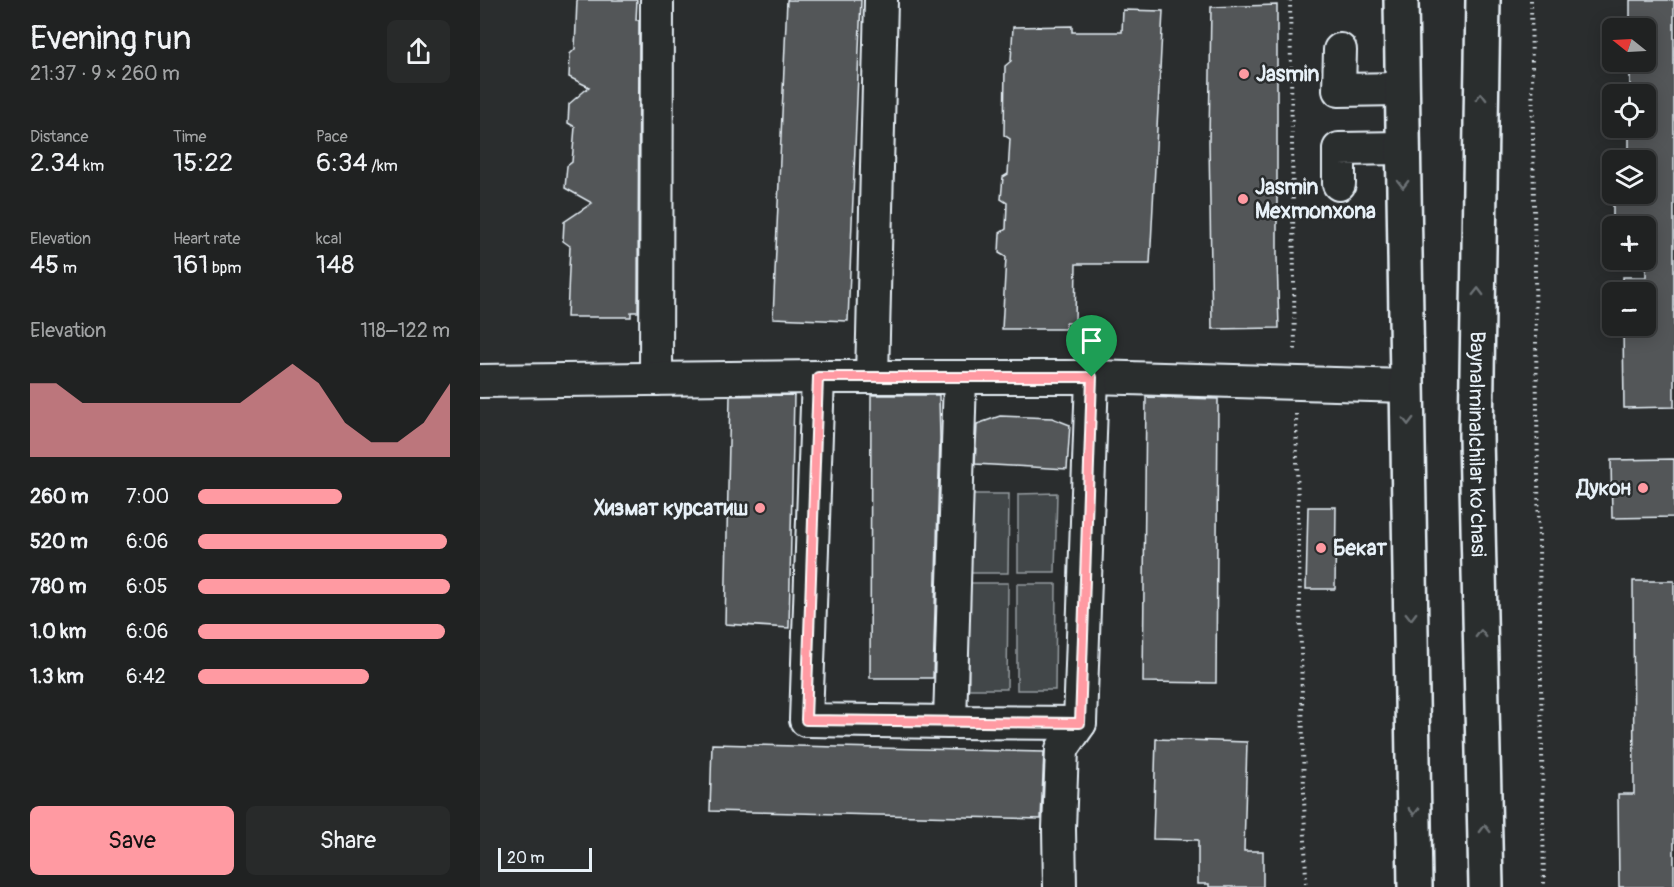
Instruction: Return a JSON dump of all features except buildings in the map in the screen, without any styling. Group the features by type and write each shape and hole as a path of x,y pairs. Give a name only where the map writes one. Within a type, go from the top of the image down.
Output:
{"main road":[{"path":"1401,0 1415,887"},
{"name":"Baynalminalchilar ko’chasi","path":"1483,0 1476,436 1486,887"}],"street":[{"path":"656,379 657,0"},
{"path":"872,377 881,0"},
{"path":"1340,50 1339,90 1401,89"},
{"path":"1339,184 1339,149 1402,148"},
{"path":"818,377 806,720 1080,723"},
{"path":"950,722 960,377"},
{"path":"480,381 1092,377 1407,386"},
{"path":"1060,887 1059,829 1062,749 1080,723 1092,377"}],"path":[{"path":"1290,0 1295,382 1306,887"},
{"path":"1531,0 1544,887"}],"shaded area":[{"path":"1057,493 1055,572 1018,572 1018,494"},
{"path":"970,494 1009,494 1008,573 970,573"},
{"path":"969,583 1008,583 1007,689 969,689"},
{"path":"1017,584 1056,584 1055,690 1017,690"}],"place":[{"name":"Jasmin","path":"1244,74"},
{"name":"Jasmin Mexmonxona","path":"1243,199"},
{"name":"Дукон","path":"1643,488"},
{"name":"Хизмат курсатиш","path":"760,508"},
{"name":"Бекат","path":"1321,548"}],"route":[{"path":"818,377 1092,377 1080,723 806,720 818,377"}]}
